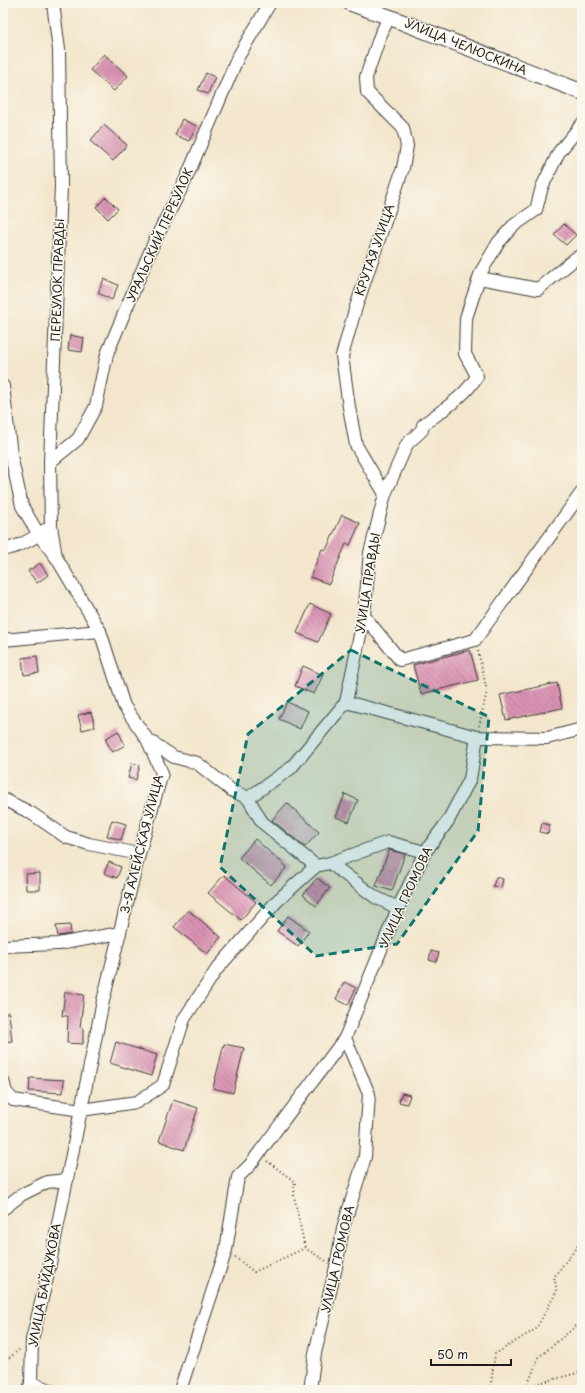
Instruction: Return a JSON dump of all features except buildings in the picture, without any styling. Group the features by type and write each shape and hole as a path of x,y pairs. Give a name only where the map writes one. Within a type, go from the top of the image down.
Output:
{"main road":[{"name":"УЛИЦА ЧЕЛЮСКИНА","path":"350,3 582,92"}],"street":[{"name":"ПЕРЕУЛОК ПРАВДЫ","path":"53,3 59,50 61,186 50,462 51,526 56,557"},
{"name":"УРАЛЬСКИЙ ПЕРЕУЛОК","path":"50,462 78,439 96,406 107,354 152,247 185,181 238,57 270,3"},
{"name":"КРУТАЯ УЛИЦА","path":"385,494 356,445 348,407 342,356 355,310 404,168 407,146 403,128 367,92 366,77 380,36 389,17"},
{"name":"УЛИЦА ПРАВДЫ","path":"346,702 364,616 370,553 385,494 407,444 422,430 423,425 472,386 477,376 465,354 466,318 481,272 498,243 513,226 536,210 542,187 559,152 582,124"},
{"path":"479,278 538,289 582,255"},
{"path":"3,386 11,455 22,506 39,535 56,557 100,632 124,706 147,739 174,757 197,763 231,790 248,798 262,822 316,866"},
{"path":"364,616 400,660 475,640 582,492"},
{"path":"3,549 10,549 39,535 51,526"},
{"path":"3,640 100,632"},
{"path":"248,798 291,768 346,702 477,737 547,738 582,728"},
{"name":"УЛИЦА ГРОМОВА","path":"180,1390 226,1250 238,1177 250,1165 345,1038 398,908 425,852 448,821 470,779 477,737"},
{"name":"3-Я АЛЕЙСКАЯ УЛИЦА","path":"81,1110 103,1001 139,854 162,773 147,739"},
{"path":"3,799 31,813 66,837 89,844 139,854"},
{"path":"3,1081 6,1092 13,1100 81,1110 137,1102 163,1085 184,1019 216,969 277,901 316,866 330,863 388,842 425,852"},
{"path":"330,863 375,897 398,908"},
{"path":"3,946 58,944 120,933"},
{"name":"УЛИЦА ГРОМОВА","path":"310,1390 315,1353 336,1267 343,1228 365,1157 368,1094 345,1038"},
{"name":"УЛИЦА БАЙДУКОВА","path":"30,1386 32,1340 47,1278 81,1110"},
{"path":"3,1209 21,1196 47,1182 67,1180"},
{"path":"30,1386 50,1390"}],"path":[{"path":"475,640 487,691 477,737"},
{"path":"257,1154 295,1182 294,1196 305,1248 336,1267"},
{"path":"490,1390 495,1354 536,1329 557,1291 554,1277 582,1240"},
{"path":"226,1250 254,1272 305,1248"},
{"path":"582,1321 539,1357 528,1386 582,1372"},
{"path":"3,1363 32,1340"},
{"path":"571,1390 582,1388"}],"highlighted area":[{"path":"351,650 489,717 478,831 397,944 316,956 220,867 248,734"}]}
